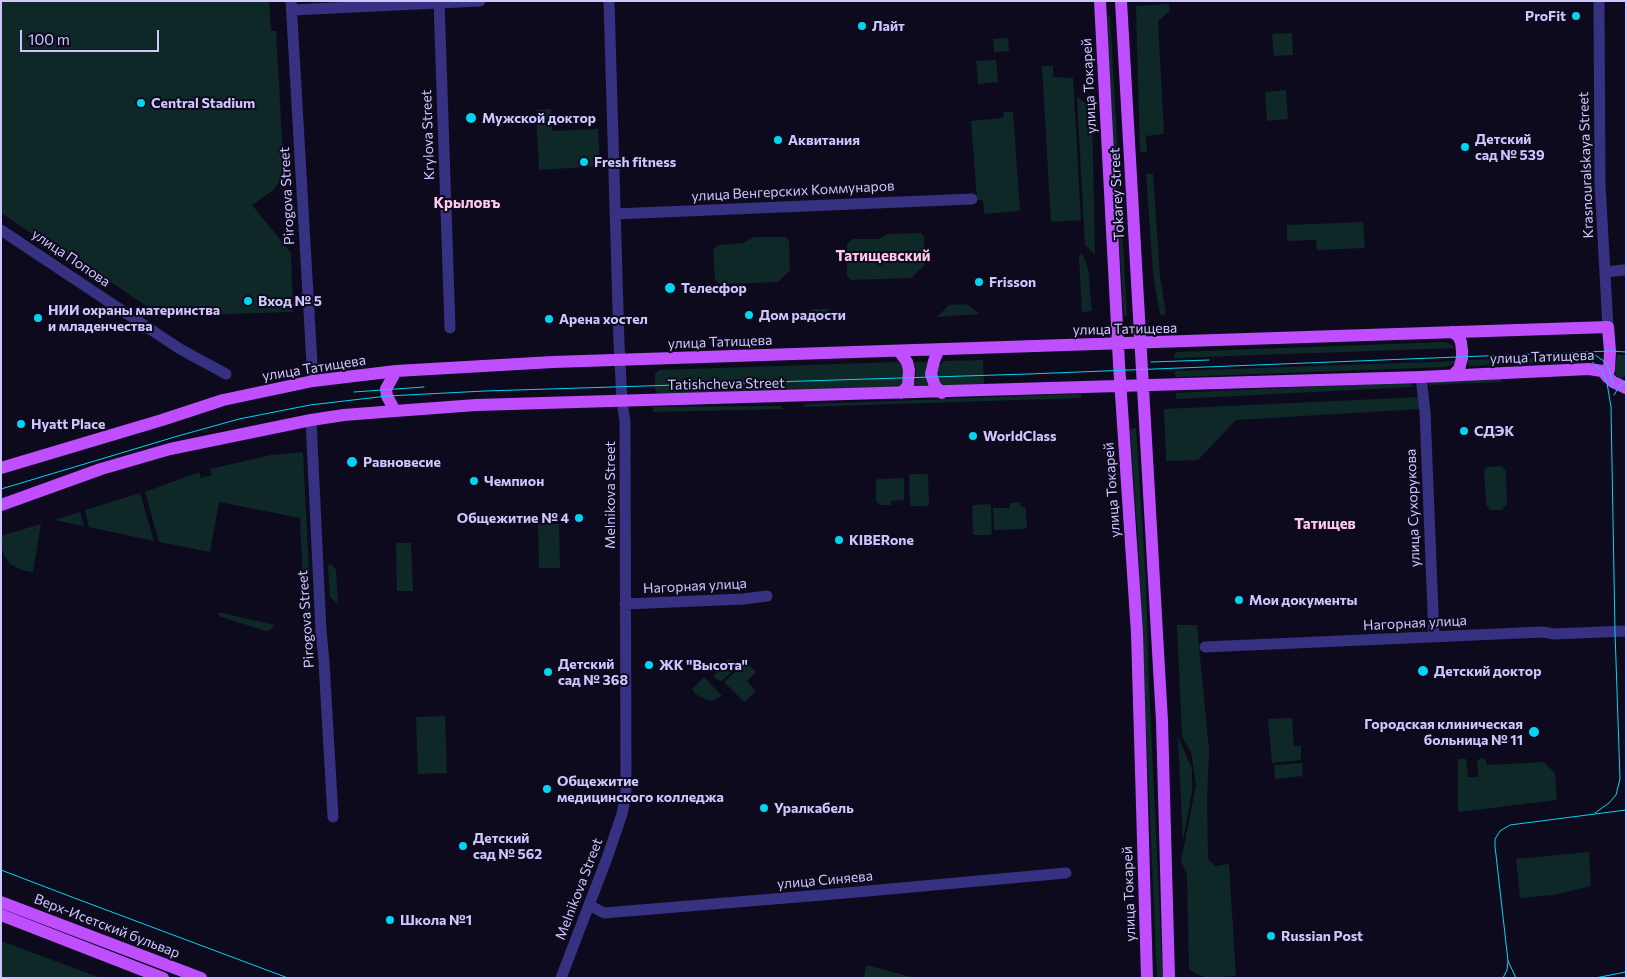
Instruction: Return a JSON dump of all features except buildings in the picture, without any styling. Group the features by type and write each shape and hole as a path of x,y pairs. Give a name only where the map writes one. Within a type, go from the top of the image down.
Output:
{"main road":[{"name":"улица Токарей","path":"1100,1 1120,386 1136,633 1146,978"},
{"name":"Tokarey Street","path":"1121,1 1143,386"},
{"name":"улица Татищева","path":"1,468 223,400 313,381 396,371 553,362 1608,327"},
{"path":"1607,377 1610,351 1608,327"},
{"path":"1452,332 1458,336 1462,351 1459,369 1453,375"},
{"path":"940,350 934,361 932,377 935,386 942,392"},
{"path":"899,351 907,362 909,370 908,386 901,393"},
{"name":"улица Татищева","path":"1143,386 1421,378 1589,369 1602,371 1613,382 1626,388"},
{"path":"395,411 387,396 386,388 396,371"},
{"path":"1143,386 1162,721 1169,978"},
{"name":"Tatishcheva Street","path":"1,505 101,469 170,449 344,415 476,405 1143,386"},
{"name":"Верх-Исетский бульвар","path":"1,902 201,978"},
{"path":"1,916 163,978"}],"street":[{"path":"291,6 480,1"},
{"name":"Melnikova Street","path":"561,978 607,858 625,804 625,421 620,360 609,1"},
{"name":"Krasnouralskaya Street","path":"1599,1 1600,184 1608,327"},
{"name":"Krylova Street","path":"439,2 450,328"},
{"name":"Pirogova Street","path":"291,6 313,381"},
{"name":"улица Венгерских Коммунаров","path":"615,214 972,199"},
{"name":"улица Попова","path":"1,230 180,349 226,374"},
{"path":"1605,272 1624,270"},
{"name":"улица Сухорукова","path":"1421,378 1425,412 1434,636"},
{"name":"Pirogova Street","path":"311,420 321,631 333,817"},
{"name":"Нагорная улица","path":"626,604 743,599 767,596"},
{"name":"Нагорная улица","path":"1205,647 1434,636 1626,631"},
{"name":"улица Синяева","path":"589,905 604,913 1066,874"}],"green space":[{"name":"Central Stadium","path":"1,1 269,1 271,31 276,31 284,175 273,190 252,205 291,253 293,312 161,316 86,265 71,260 1,213"},
{"path":"1169,4 1170,11 1158,21 1164,134 1146,136 1147,152 1140,152 1136,6"},
{"path":"1110,15 1127,315 1124,317 1105,16"},
{"path":"1292,33 1293,55 1274,56 1272,34"},
{"path":"1008,38 1009,51 994,52 993,39"},
{"path":"996,60 998,82 978,84 976,61"},
{"path":"1042,66 1053,66 1053,77 1073,78 1081,220 1051,222"},
{"path":"1286,90 1288,119 1267,121 1265,92"},
{"path":"1077,97 1092,108 1095,254 1085,245"},
{"path":"551,109 552,131 598,129 600,166 539,170 536,110"},
{"path":"1004,112 1013,112 1020,211 984,214 983,200 977,200 971,121 1003,118"},
{"path":"1146,174 1153,174 1160,276 1166,314 1160,315 1153,273"},
{"path":"1363,222 1365,248 1317,250 1316,240 1287,241 1287,225"},
{"path":"921,233 924,237 925,265 911,278 851,280 847,276 847,244 853,239 879,239 888,234"},
{"path":"754,237 786,237 789,241 790,270 778,282 720,284 715,280 713,249 718,245 743,243"},
{"path":"1082,253 1088,268 1092,311 1082,312 1079,256"},
{"path":"966,304 980,314 937,317 949,305"},
{"path":"812,309 828,309 839,320 801,321"},
{"path":"1444,342 1451,344 1455,348 1175,358 1174,356 1176,352"},
{"path":"1617,355 1626,355 1626,375 1618,381 1615,370"},
{"path":"1572,357 1586,361 1469,366 1467,362 1469,360"},
{"path":"983,360 984,384 943,386 939,383 936,367 944,361"},
{"path":"1456,361 1452,365 1445,367 1176,377 1174,373 1176,371"},
{"path":"897,362 901,364 905,380 898,387 661,395 656,392 655,388 655,374 659,370"},
{"path":"913,362 928,362 926,380 928,385 914,386 916,367"},
{"path":"1500,378 1502,382 1429,385 1430,382"},
{"path":"1410,382 1413,387 1176,399 1176,393"},
{"path":"1081,394 1081,398 804,407 806,404"},
{"path":"1420,397 1421,409 1236,420 1198,460 1166,461 1164,409"},
{"path":"780,406 784,409 653,412 653,407"},
{"path":"1136,428 1146,583 1149,688 1163,978 1157,978 1138,541 1130,429"},
{"path":"303,452 312,631 309,634 305,633 300,518 219,502 210,552 159,542 145,492 199,472 201,478 212,475 210,469 271,455"},
{"path":"1501,466 1506,470 1507,504 1502,510 1490,510 1486,504 1484,471 1488,467"},
{"path":"911,474 928,475 929,504 927,506 910,505 909,476"},
{"path":"904,478 904,500 891,501 891,505 881,505 876,502 876,481 878,479"},
{"path":"140,493 154,541 89,527 85,510"},
{"path":"1020,502 1021,507 1025,507 1026,510 1027,527 1025,529 994,530 993,508 1010,508 1010,503"},
{"path":"989,504 991,506 992,533 990,535 975,535 973,534 972,507 974,505"},
{"path":"80,512 84,526 54,520"},
{"path":"41,524 33,572 22,570 10,564 1,547 1,536"},
{"path":"538,524 559,524 560,568 539,568"},
{"path":"396,543 411,543 413,591 397,591"},
{"path":"330,564 336,569 338,604 330,597 328,566"},
{"path":"217,612 275,625 266,631 221,617"},
{"path":"1177,625 1197,625 1209,750 1207,799 1208,859 1215,866 1229,864 1236,976 1208,978 1196,974 1189,969 1187,875 1181,861 1196,785 1191,752 1182,736"},
{"path":"728,659 740,664 722,681 713,677"},
{"path":"746,662 756,672 747,681 756,691 744,702 724,682"},
{"path":"704,677 722,696 713,700 707,700 695,694 692,689"},
{"path":"445,716 447,773 418,774 416,717"},
{"path":"1292,718 1294,746 1301,746 1301,760 1272,763 1268,719"},
{"path":"1178,737 1192,768 1192,792 1183,841"},
{"path":"1481,758 1485,759 1487,765 1544,762 1555,773 1557,800 1458,812 1458,759 1466,759 1468,777 1478,777 1477,761"},
{"path":"1302,763 1303,776 1275,779 1274,765"},
{"path":"1589,852 1591,886 1553,895 1520,898 1516,859"},
{"path":"1,941 101,978 1,978"},
{"path":"866,965 915,978 864,978"}],"tram line":[{"path":"1,489 239,419 310,405 387,396 485,391 1028,374 1610,351 1626,352"},
{"path":"1591,352 1605,362 1613,385"},
{"path":"1577,354 1588,358 1602,371 1607,383 1611,407 1620,779 1616,795 1609,803 1595,813"},
{"path":"1151,362 1209,360"},
{"path":"1614,395 1620,385 1626,381"},
{"path":"354,392 424,387"},
{"path":"1516,978 1508,961 1495,846 1495,839 1500,831 1510,825 1626,810"},
{"path":"1,870 288,978"},
{"path":"1503,978 1507,970 1508,961"},
{"path":"1595,978 1626,972"}],"place":[{"name":"ProFit","path":"1576,16"},
{"name":"Лайт","path":"862,26"},
{"name":"Central Stadium","path":"141,103"},
{"name":"Мужской доктор","path":"471,118"},
{"name":"Аквитания","path":"778,140"},
{"name":"Детский сад № 539","path":"1465,147"},
{"name":"Fresh fitness","path":"584,162"},
{"name":"Frisson","path":"979,282"},
{"name":"Телесфор","path":"670,288"},
{"name":"Вход № 5","path":"248,301"},
{"name":"Дом радости","path":"749,315"},
{"name":"НИИ охраны материнства и младенчества","path":"38,318"},
{"name":"Арена хостел","path":"549,319"},
{"name":"Hyatt Place","path":"21,424"},
{"name":"СДЭК","path":"1464,431"},
{"name":"WorldClass","path":"973,436"},
{"name":"Равновесие","path":"352,462"},
{"name":"Чемпион","path":"474,481"},
{"name":"Общежитие № 4","path":"579,518"},
{"name":"KIBERone","path":"839,540"},
{"name":"Мои документы","path":"1239,600"},
{"name":"ЖК \"Высота\"","path":"649,665"},
{"name":"Детский доктор","path":"1423,671"},
{"name":"Детский сад № 368","path":"548,672"},
{"name":"Городская клиническая больница № 11","path":"1534,732"},
{"name":"Общежитие медицинского колледжа","path":"547,789"},
{"name":"Уралкабель","path":"764,808"},
{"name":"Детский сад № 562","path":"463,846"},
{"name":"Школа №1","path":"390,920"},
{"name":"Russian Post","path":"1271,936"}],"district":[{"name":"Крыловъ","path":"467,203"},
{"name":"Татищевский","path":"883,256"},
{"name":"Татищев","path":"1325,524"}]}
